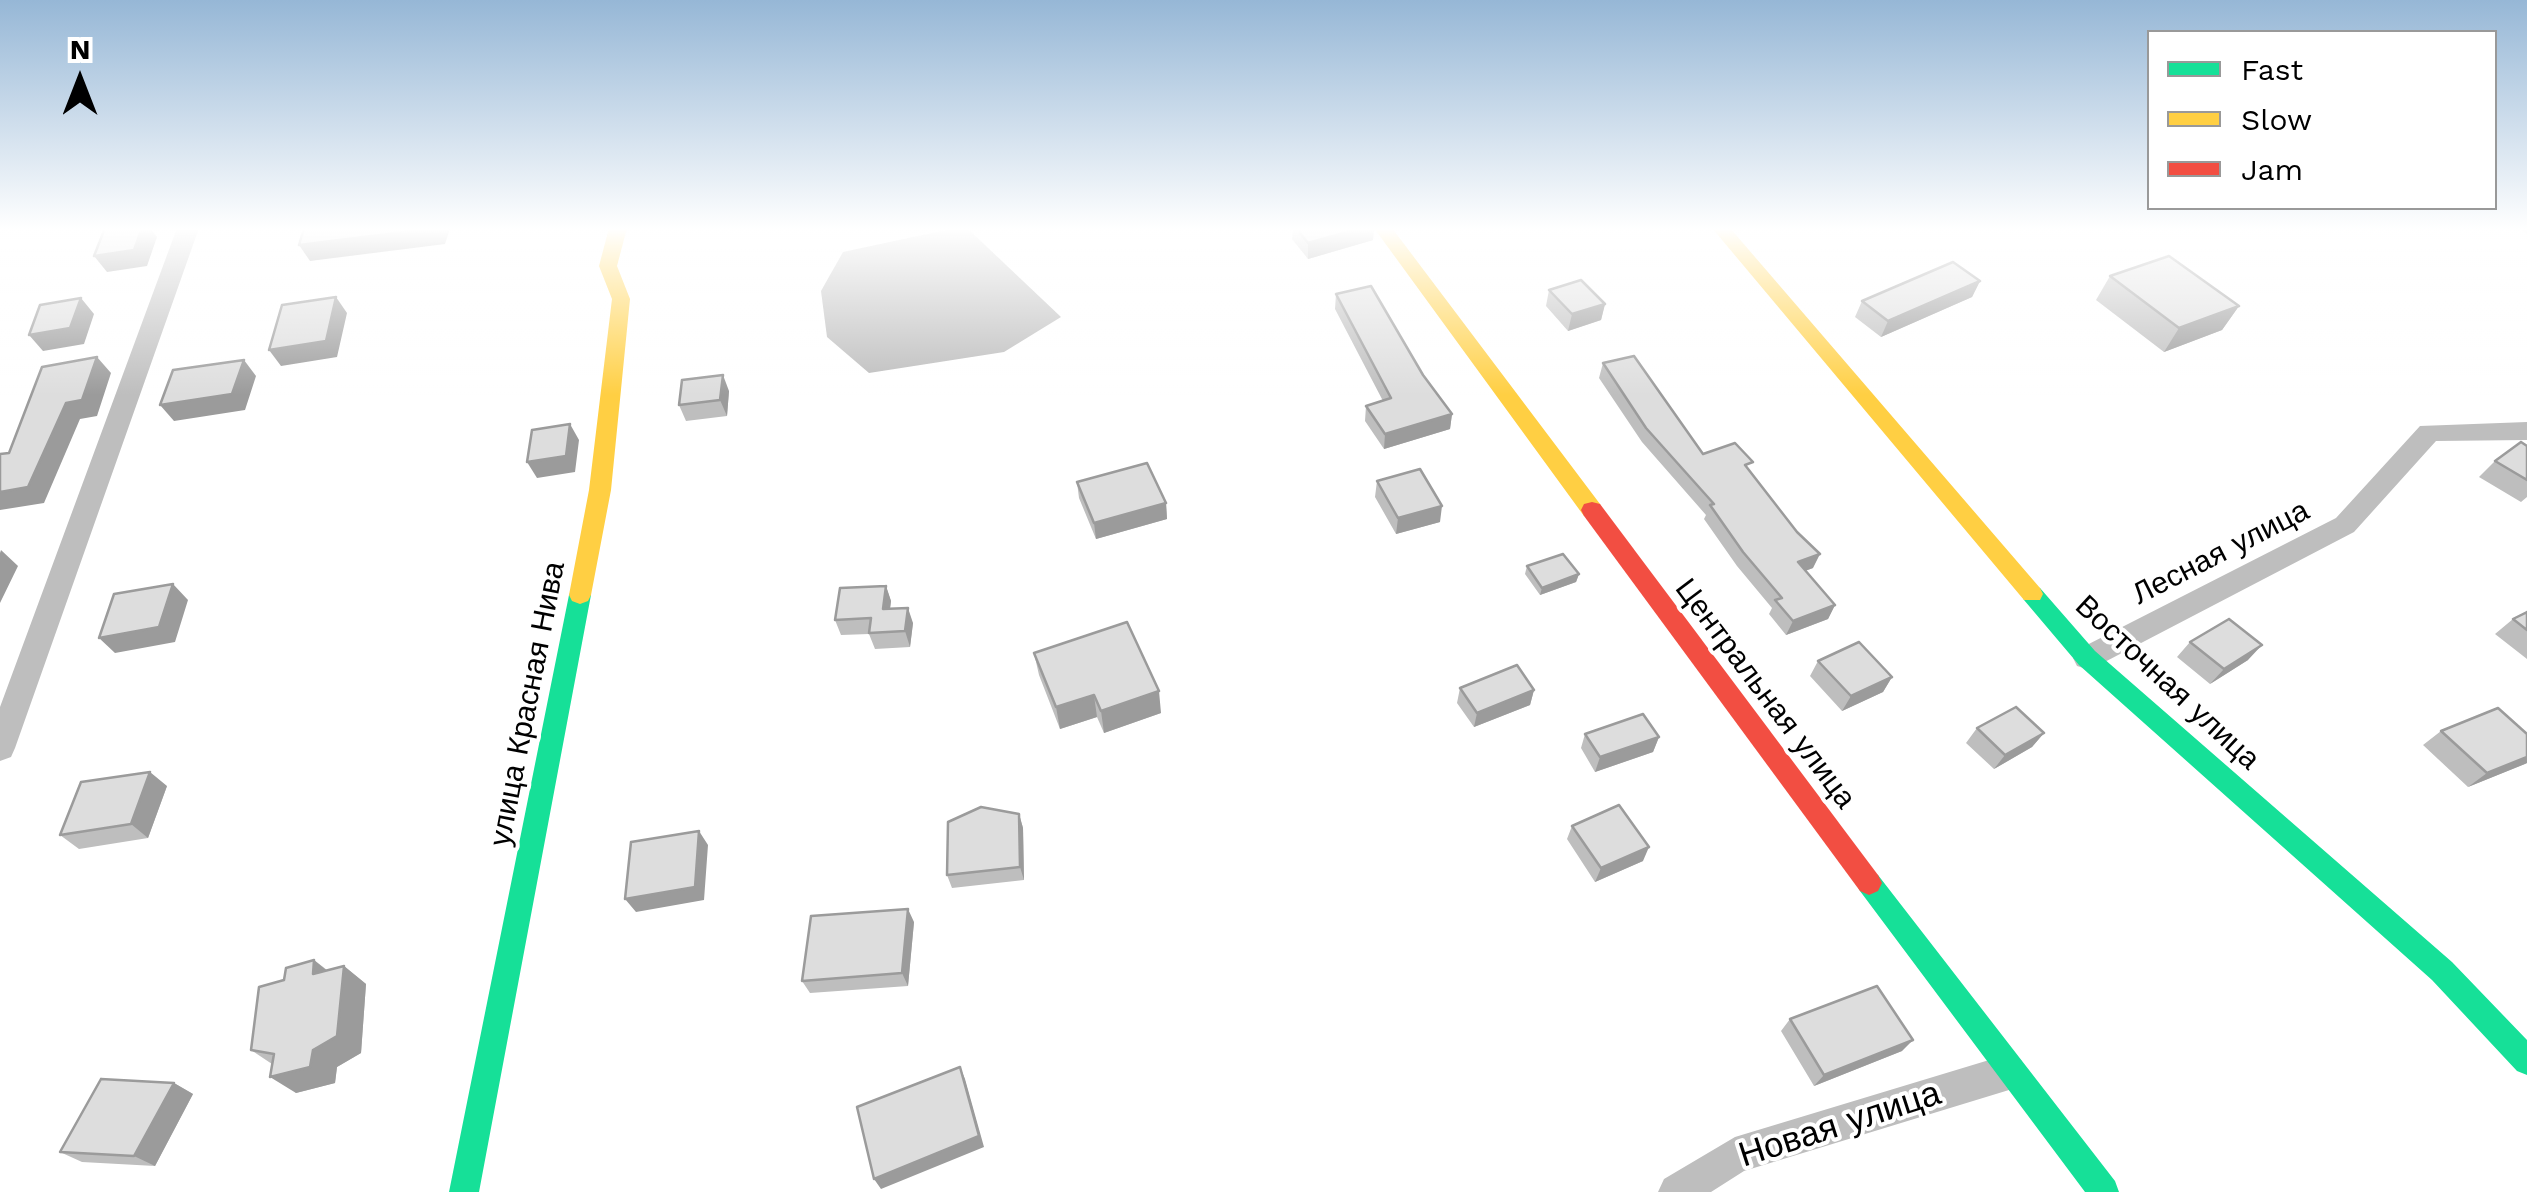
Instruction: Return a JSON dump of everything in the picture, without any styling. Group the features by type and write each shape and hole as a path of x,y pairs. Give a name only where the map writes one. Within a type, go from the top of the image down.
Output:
{"street":[{"path":"0,748 168,284"},
{"name":"улица Красная Нива","path":"464,1192 600,490 621,299 615,284"},
{"name":"Центральная улица","path":"1423,284 2009,1072 2104,1192"},
{"name":"Восточная улица","path":"1768,284 2087,658 2442,972 2527,1061"},
{"name":"Лесная улица","path":"2087,658 2345,525 2429,432 2527,431"},
{"name":"Новая улица","path":"1676,1192 1735,1154 2009,1072"}],"shaded area":[{"path":"825,284 1026,284 1061,317 1004,352 869,373 827,337 821,291"}],"building":[{"path":"1585,284 1605,304 1572,314 1549,290"},
{"path":"1903,284 1974,284 1888,321 1862,301"},
{"path":"2120,284 2208,284 2239,306 2179,328"},
{"path":"1371,286 1423,375 1452,414 1385,434 1366,406 1391,398 1336,294"},
{"path":"336,297 326,341 269,350 282,305"},
{"path":"81,298 70,328 29,335 40,305"},
{"path":"1634,356 1703,454 1735,443 1753,462 1745,465 1797,532 1820,554 1798,562 1835,605 1793,621 1775,600 1782,598 1743,552 1710,505 1714,504 1646,428 1603,363"},
{"path":"97,357 82,400 66,403 28,487 0,492 0,454 9,453 42,367"},
{"path":"244,360 232,394 160,405 173,370"},
{"path":"723,375 720,400 679,405 682,380"},
{"path":"570,424 566,456 527,462 532,430"},
{"path":"2521,442 2527,446 2527,480 2495,461"},
{"path":"1147,463 1166,503 1094,523 1077,482"},
{"path":"1420,469 1442,506 1398,518 1377,481"},
{"path":"1563,554 1579,574 1542,588 1527,566"},
{"path":"173,584 159,627 99,638 114,594"},
{"path":"886,586 883,609 908,608 905,631 869,633 871,618 835,620 840,588"},
{"path":"2527,612 2527,630 2513,619"},
{"path":"2229,619 2262,645 2224,669 2190,642"},
{"path":"1127,622 1159,691 1101,711 1094,695 1056,707 1034,653"},
{"path":"1859,642 1892,677 1851,696 1818,661"},
{"path":"1517,665 1534,690 1477,713 1460,688"},
{"path":"2016,707 2044,733 2005,755 1977,728"},
{"path":"2498,708 2527,734 2527,757 2487,773 2441,731"},
{"path":"1643,714 1659,737 1600,757 1585,734"},
{"path":"150,772 131,824 60,835 81,782"},
{"path":"1619,805 1649,847 1601,868 1572,826"},
{"path":"981,807 1019,814 1020,867 947,875 948,822"},
{"path":"699,831 695,887 625,899 631,842"},
{"path":"908,909 902,973 802,981 811,916"},
{"path":"314,960 313,974 344,966 337,1036 313,1050 310,1067 270,1077 274,1054 251,1050 259,987 284,980 286,968"},
{"path":"1877,986 1913,1040 1824,1075 1790,1019"},
{"path":"960,1067 979,1136 874,1179 857,1107"},
{"path":"101,1079 174,1083 134,1156 60,1152"}],"traffic: fast":[{"path":"2032,594 2087,658 2442,971 2527,1061"},
{"path":"464,1192 580,595"},
{"path":"1869,883 2104,1192"}],"traffic: slow":[{"path":"580,595 600,490 621,299 615,284"},
{"path":"1424,284 1592,510"},
{"path":"1768,284 2032,594"}],"traffic: jam":[{"path":"1592,510 1869,883"}]}
